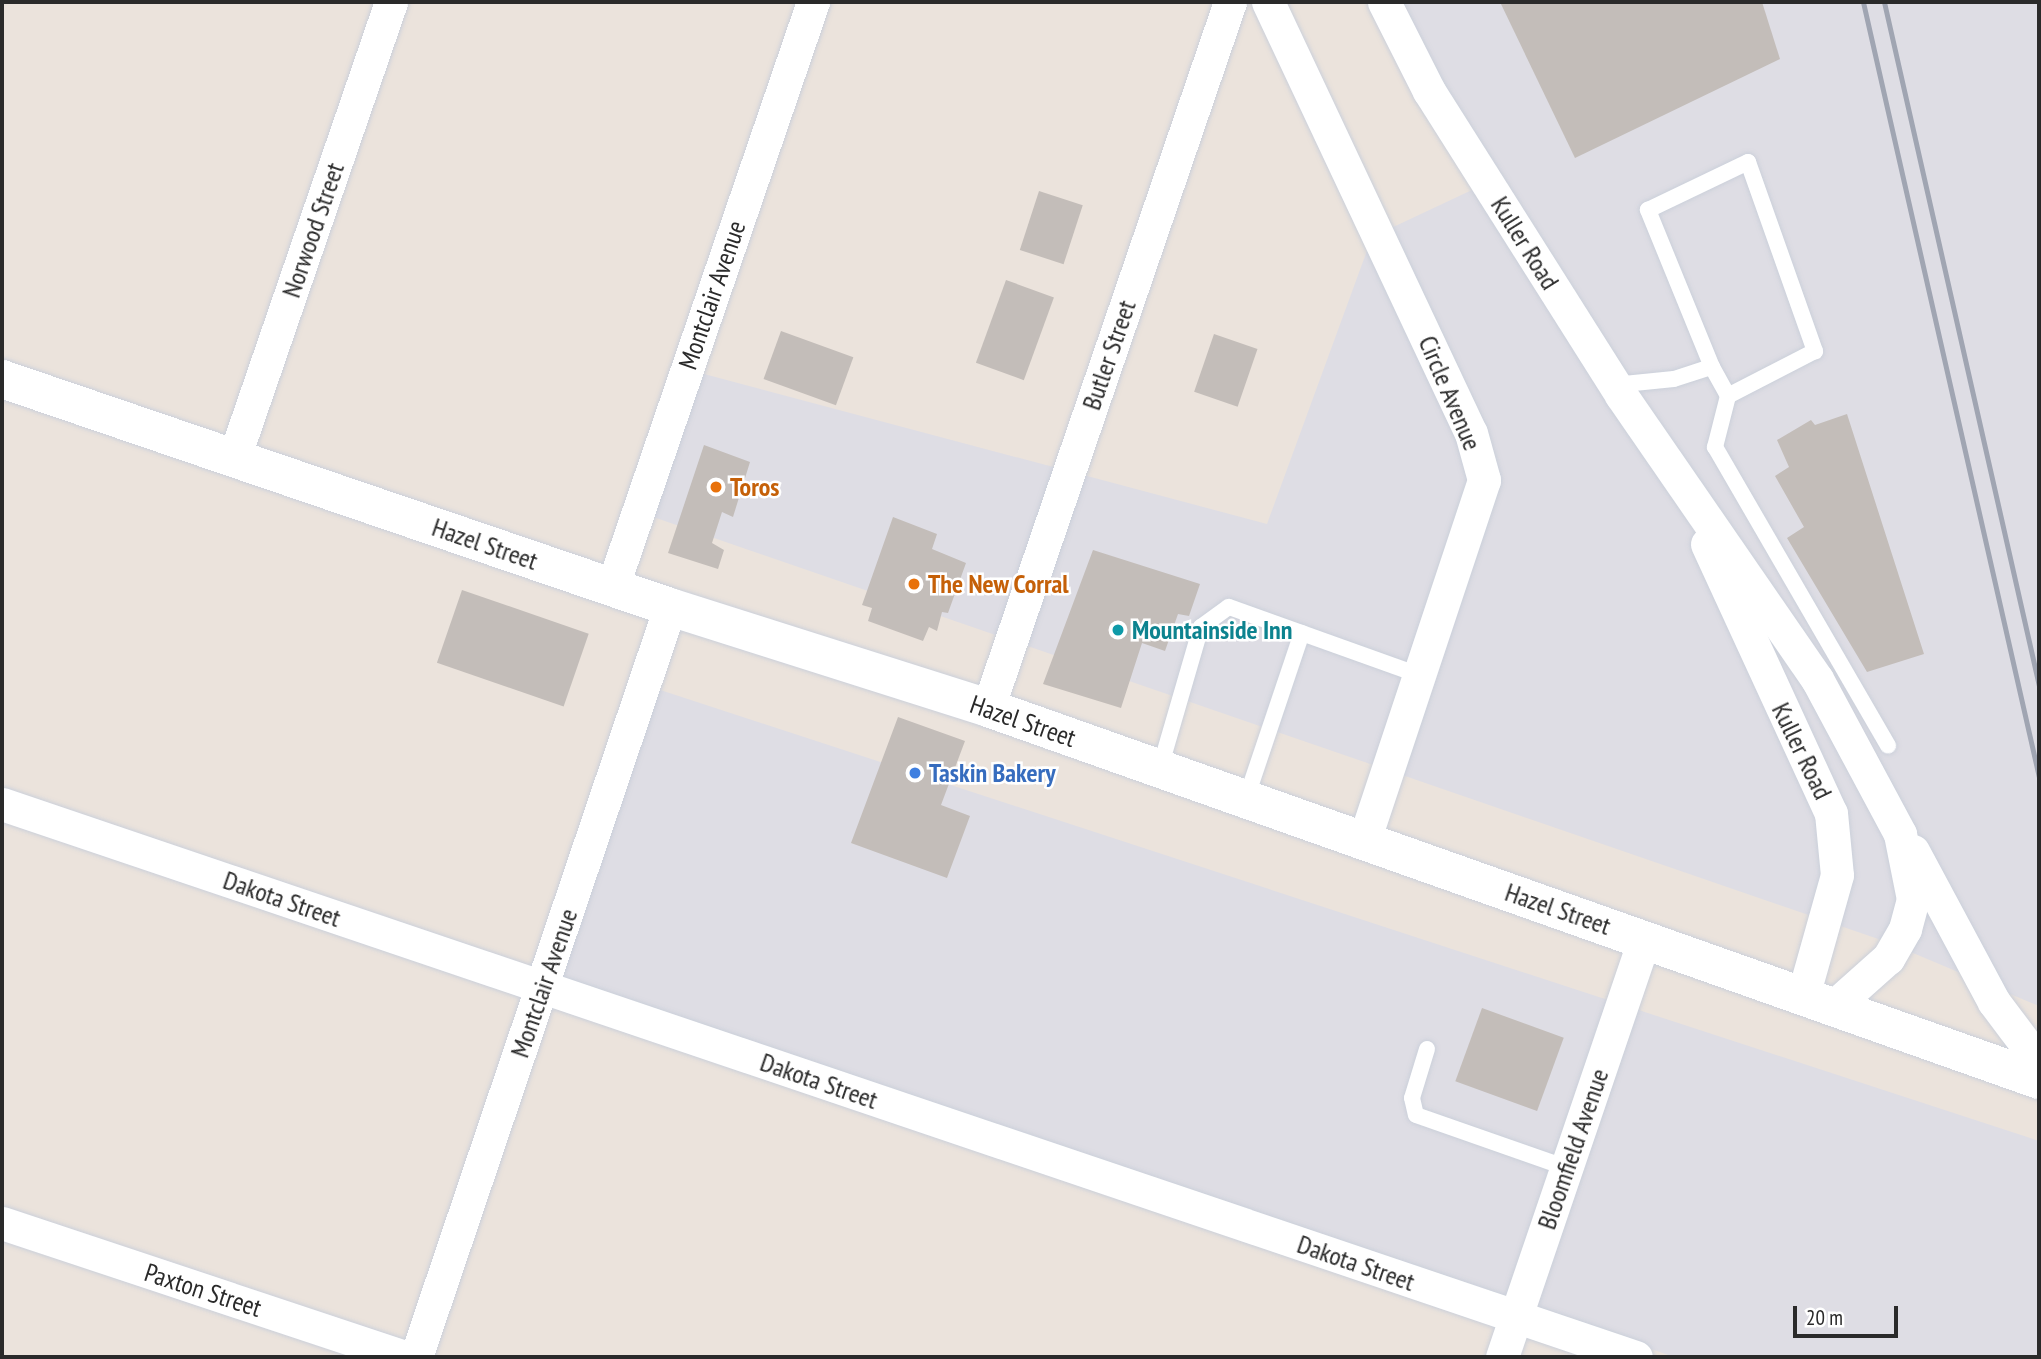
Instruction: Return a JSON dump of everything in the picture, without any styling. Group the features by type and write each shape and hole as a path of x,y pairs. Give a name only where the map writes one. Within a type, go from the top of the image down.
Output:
{"street":[{"name":"Norwood Street","path":"234,458 391,2"},
{"name":"Montclair Avenue","path":"612,588 813,2"},
{"name":"Butler Street","path":"988,708 1230,2"},
{"name":"Circle Avenue","path":"1268,2 1471,433 1484,480 1364,841"},
{"name":"Kuller Road","path":"1384,2 1429,91 1614,385 1804,660 1875,780 2012,1028 2039,1062"},
{"name":"Hazel Street","path":"2,379 612,588 988,708 2039,1080"},
{"name":"Kuller Road","path":"1678,478 1831,813 1838,875 1818,1002"},
{"name":"Montclair Avenue","path":"416,1357 670,607"},
{"name":"Kuller Road","path":"1818,1002 1888,958 1905,929 1913,899 1900,834 1875,780"},
{"name":"Dakota Street","path":"2,804 1636,1357"},
{"name":"Bloomfield Avenue","path":"1502,1357 1644,940"},
{"name":"Paxton Street","path":"2,1223 405,1357"}],"lane":[{"path":"1728,396 1815,351 1748,162 1648,210 1712,368 1728,396 1715,447 1888,746"},
{"path":"1614,385 1674,379 1712,368"},
{"path":"1160,768 1201,627 1229,607 1419,675"},
{"path":"1246,799 1302,633"},
{"path":"1427,1049 1412,1098 1416,1115 1567,1168"}],"shaded area":[{"path":"1400,2 2039,2 2039,1006 1887,942 633,510 678,367 1267,524 1372,237 1489,182"},
{"path":"642,684 2039,1141 2039,1357 1674,1357 1526,1305 524,983"}],"building":[{"path":"1500,2 1762,2 1780,59 1575,158"},
{"path":"1039,191 1083,205 1064,264 1020,250"},
{"path":"1006,280 1054,297 1024,380 976,363"},
{"path":"781,331 853,357 836,405 764,379"},
{"path":"1214,334 1257,349 1238,407 1194,392"},
{"path":"1847,414 1924,654 1867,672 1787,538 1804,527 1775,476 1789,467 1777,440 1811,420 1815,425"},
{"name":"Toros","path":"704,445 750,462 733,517 722,512 712,543 724,550 718,569 668,553"},
{"name":"The New Corral","path":"893,517 937,534 932,549 966,563 948,613 942,612 937,631 929,627 923,641 868,621 872,608 862,605"},
{"name":"Mountainside Inn","path":"1093,550 1200,584 1189,616 1178,614 1165,651 1142,643 1121,708 1043,684"},
{"path":"462,590 589,634 564,706 437,663"},
{"name":"Taskin Bakery","path":"898,717 965,741 941,805 970,816 947,878 851,843"},
{"path":"1482,1008 1564,1038 1537,1111 1455,1081"}],"railway":[{"path":"1863,2 2039,777"},
{"path":"1884,2 2039,686"}],"place":[{"name":"Toros","path":"716,487"},
{"name":"The New Corral","path":"914,584"},
{"name":"Mountainside Inn","path":"1118,630"},
{"name":"Taskin Bakery","path":"915,773"}]}
